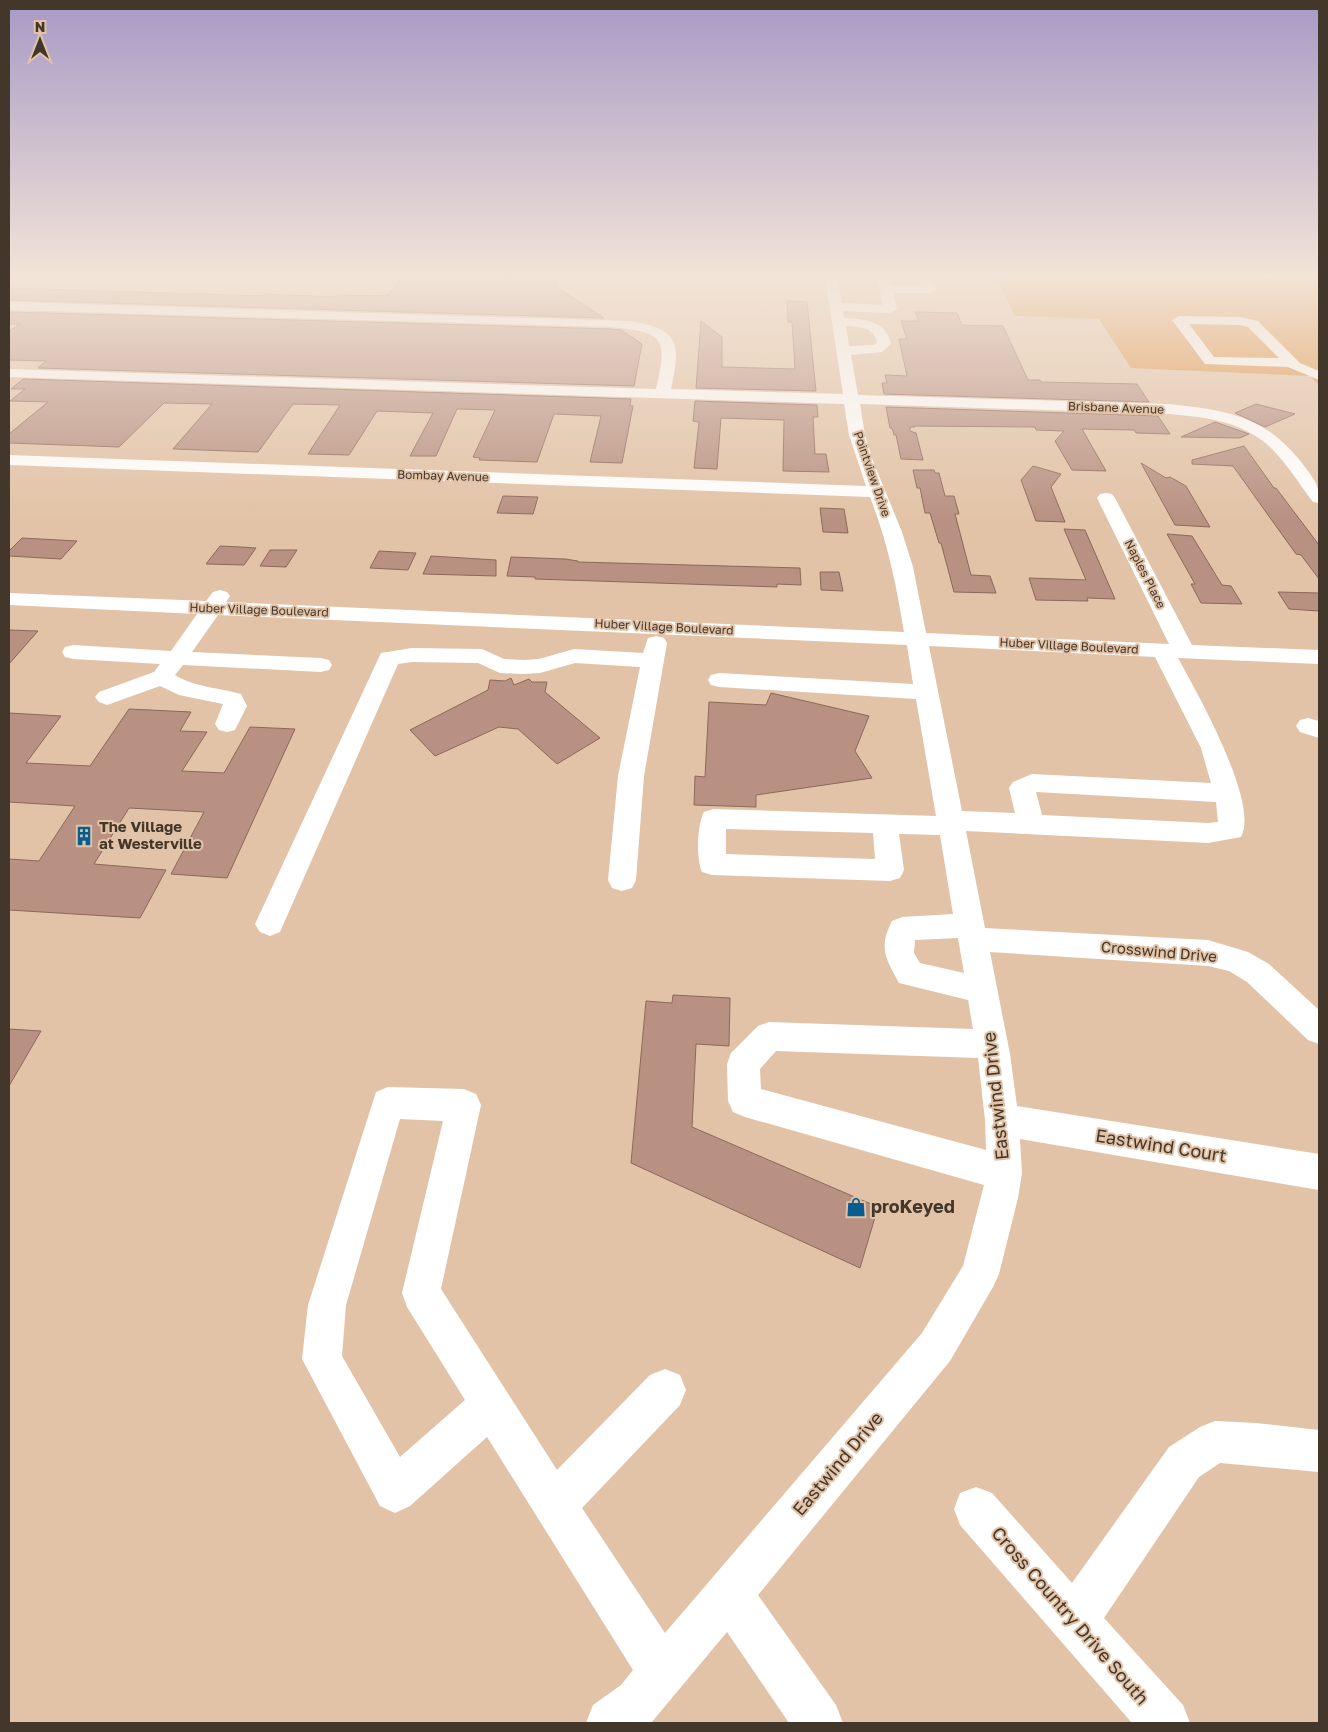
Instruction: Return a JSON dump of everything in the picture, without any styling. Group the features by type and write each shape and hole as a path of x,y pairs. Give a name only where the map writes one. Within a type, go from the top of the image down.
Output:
{"street":[{"path":"663,394 669,358"},
{"name":"Pointview Drive","path":"844,358 857,435 893,532 903,568 914,629"},
{"path":"1208,358 1210,361 1292,363"},
{"path":"1287,358 1303,370 1319,376"},
{"name":"Brisbane Avenue","path":"9,373 1168,409 1201,412 1235,420 1261,432 1278,446 1319,498"},
{"name":"Bombay Avenue","path":"9,460 877,492"},
{"name":"Naples Place","path":"1031,824 1208,833 1232,830 1227,793 1213,748 1174,645 1106,498"},
{"name":"Huber Village Boulevard","path":"9,582 218,599 400,629 660,618 914,629 1174,645 1319,657"},
{"name":"Huber Village Boulevard","path":"9,599 218,599"},
{"path":"107,697 162,677 218,599"},
{"path":"622,880 631,776 660,618"},
{"path":"400,629 412,655 482,656 500,666 523,667 540,666 574,656 653,662"},
{"path":"270,924 400,629"},
{"name":"Eastwind Drive","path":"611,1723 638,1702 936,1347 980,1274 1000,1198 1004,1173 1002,1120 992,1044 914,629"},
{"name":"Huber Village Boulevard","path":"1174,645 1319,638"},
{"path":"73,652 321,665"},
{"path":"162,677 173,686 188,691 233,699 235,706 227,724"},
{"path":"719,680 926,692"},
{"path":"885,823 890,870 712,864 713,819 1031,824 1022,788 1032,783 1227,793"},
{"name":"Crosswind Drive","path":"982,990 910,974 900,954 902,929 971,932 1208,953 1237,961 1258,973 1319,1030"},
{"path":"992,1044 769,1036 742,1064 745,1101 1004,1173"},
{"path":"491,1405 395,1491 322,1359 328,1305 388,1103 464,1105 422,1293 554,1505 663,1672"},
{"name":"Eastwind Court","path":"1002,1120 1319,1172"},
{"path":"554,1505 665,1390"},
{"path":"1075,1621 1098,1584 1184,1462 1215,1442 1256,1444 1319,1451"},
{"name":"Cross Country Drive South","path":"976,1509 1165,1723"},
{"path":"729,1594 818,1723"}],"shaded area":[{"path":"1124,358 1319,358 1319,385 1310,376 1131,368"}],"building":[{"path":"9,358 639,358 634,386 38,368 46,361 9,360"},
{"path":"698,358 722,358 722,367 795,369 794,358 813,358 816,391 696,388"},
{"path":"903,358 1018,358 1028,380 1040,380 1041,382 1137,384 1149,402 884,394 882,383 887,383 885,375 907,376"},
{"path":"23,379 631,399 630,406 633,406 622,463 590,462 601,416 554,414 537,462 479,460 480,458 473,457 495,410 457,409 436,456 410,456 433,413 377,411 349,455 308,454 340,405 293,404 258,452 173,449 212,404 164,403 119,447 9,443 9,434 48,402 10,401 25,389 11,389"},
{"path":"695,401 817,405 818,417 813,417 815,454 826,454 829,472 783,471 784,420 721,418 717,469 694,468 699,422 693,421"},
{"path":"1256,404 1295,414 1265,427 1235,413"},
{"path":"886,407 1158,416 1170,434 1136,433 1134,430 1082,429 1106,471 1072,470 1055,441 1064,431 1036,430 1035,427 914,426 910,427 910,431 916,433 923,460 901,459 896,435 894,435 892,428 890,428"},
{"path":"1215,422 1249,434 1240,438 1181,437"},
{"path":"1244,446 1319,545 1319,579 1301,555 1296,554 1233,466 1192,464 1192,460"},
{"path":"1141,463 1166,478 1170,477 1186,486 1210,527 1175,525"},
{"path":"1033,466 1061,474 1051,487 1065,522 1036,521 1021,480"},
{"path":"913,470 934,470 935,473 939,473 945,496 954,496 959,514 955,514 971,575 990,576 996,593 954,592 941,543 939,543 930,513 925,513 920,488 917,488"},
{"path":"503,496 538,497 533,514 497,513"},
{"path":"820,508 844,509 848,533 823,532"},
{"path":"1064,529 1085,530 1115,599 1087,598 1088,601 1036,600 1029,578 1086,580"},
{"path":"1167,534 1192,536 1222,585 1231,586 1242,604 1201,603 1191,584 1195,584"},
{"path":"22,538 77,541 61,559 9,556 9,551"},
{"path":"220,546 256,548 244,565 206,564"},
{"path":"270,550 297,550 286,567 260,566"},
{"path":"379,551 416,553 408,570 370,568"},
{"path":"431,556 496,560 496,576 423,574"},
{"path":"511,557 565,559 578,562 800,568 801,585 777,584 777,587 535,579 535,577 507,576"},
{"path":"820,572 839,572 843,591 821,590"},
{"path":"1278,592 1319,593 1319,611 1289,609"},
{"path":"9,630 38,631 9,664"},
{"path":"511,678 514,685 529,679 532,682 547,682 545,692 600,738 557,764 518,729 499,727 435,756 410,730 488,690 490,680 505,681"},
{"path":"771,693 869,716 855,751 872,778 756,795 756,807 694,805 695,776 705,777 709,702 766,705"},
{"name":"The Village at Westerville","path":"129,709 191,712 180,731 207,732 182,771 224,773 250,727 295,729 227,878 171,874 204,812 129,808 94,864 166,870 140,918 9,910 9,859 39,861 75,806 9,802 9,713 61,716 26,763 90,766"},
{"path":"673,995 730,998 729,1046 696,1044 692,1127 878,1207 860,1268 631,1163 646,1001 672,1003"},
{"path":"9,1029 41,1031 9,1086"}],"place":[{"name":"The Village at Westerville","path":"84,836"},
{"name":"proKeyed","path":"856,1207"}]}
